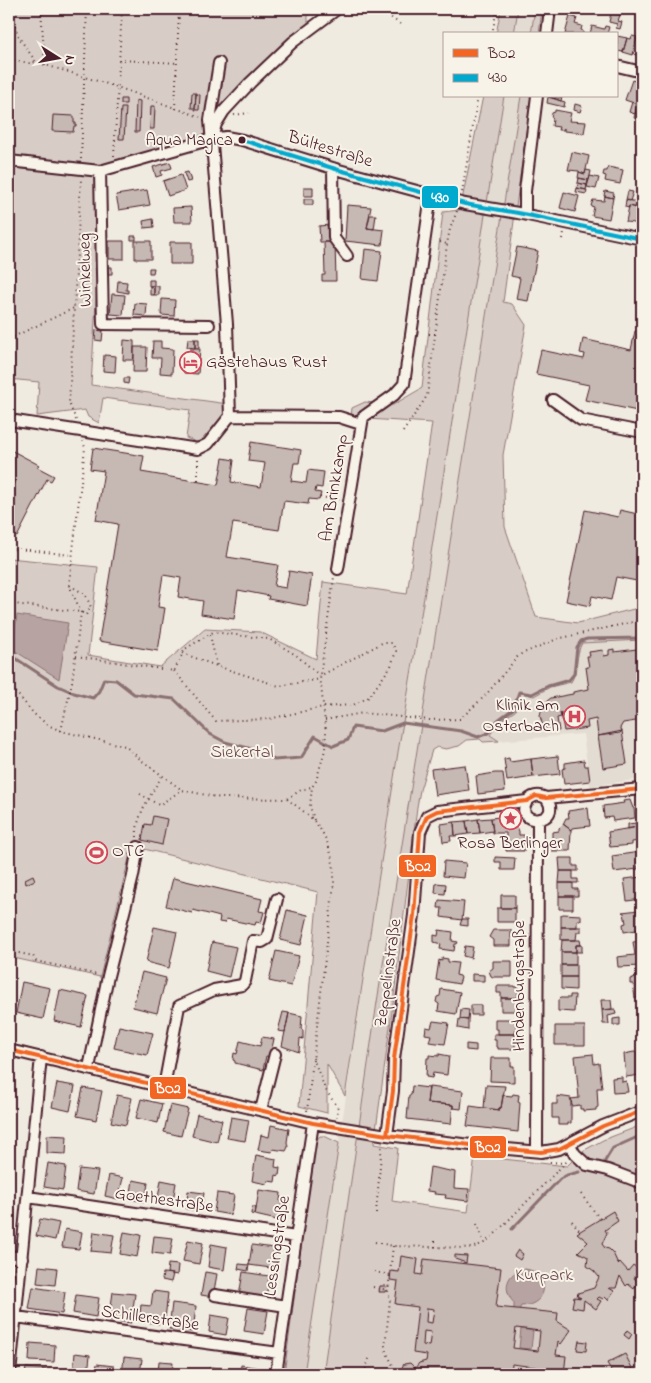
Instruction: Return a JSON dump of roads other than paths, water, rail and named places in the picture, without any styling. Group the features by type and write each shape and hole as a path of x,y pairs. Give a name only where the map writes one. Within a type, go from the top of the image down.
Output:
{"street":[{"path":"212,139 220,117 250,83 294,42 337,9"},
{"path":"547,32 550,9"},
{"path":"9,420 198,449 208,444 230,416 226,324 210,120 219,63"},
{"path":"618,66 642,72"},
{"path":"522,214 538,98"},
{"name":"Bültestraße","path":"9,161 100,171 212,139 226,137 462,204 522,214 642,239"},
{"path":"333,168 334,238 346,256"},
{"name":"Winkelweg","path":"100,171 103,324 208,325"},
{"path":"361,424 363,417 394,395 404,384 431,195"},
{"path":"553,400 581,420 642,432"},
{"name":"Am Brinkkamp","path":"230,416 339,417 361,424 338,569"},
{"path":"538,821 532,820 526,814 524,808 532,796 537,795 546,798 642,789"},
{"name":"Hindenburgstraße","path":"539,1151 538,821 542,820 549,812 550,807 546,798"},
{"name":"Zeppelinstraße","path":"382,1137 393,1091 394,1059 414,915 420,832 427,816 438,811 527,801"},
{"path":"89,1068 138,847"},
{"path":"164,1087 179,1006 214,990 242,985 245,981 253,942 262,942 268,939 277,899"},
{"path":"9,1050 313,1123 382,1137 539,1151 559,1149 570,1145 603,1126 642,1111"},
{"path":"261,1110 275,1054"},
{"path":"10,1374 41,1057"},
{"name":"Lessingstraße","path":"276,1374 313,1123"},
{"path":"570,1145 575,1154 587,1165 608,1170 642,1183"},
{"name":"Goethestraße","path":"28,1197 296,1237"},
{"path":"9,1256 22,1258"},
{"path":"215,1294 286,1306"},
{"name":"Schillerstraße","path":"16,1317 279,1354"}],"waterway":[{"path":"9,654 58,686 74,693 93,698 99,691 104,679 116,680 134,694 174,699 210,734 225,742 264,752 274,760 301,758 315,736 333,746 348,740 353,727 382,731 403,723 461,731 478,737 488,733 498,720 513,709 519,692 532,694 548,686 569,680 574,674 577,647 581,641 587,639 642,638"},
{"path":"605,1161 613,1148 642,1135"},
{"path":"512,1229 560,1179 579,1172"}],"place":[{"name":"Aqua Magica","path":"242,140"},
{"name":"Gästehaus Rust","path":"190,363"},
{"name":"Klinik am Osterbach","path":"575,716"},
{"name":"Rosa Berlinger","path":"510,819"},
{"name":"OTC","path":"96,852"}],"park label":[{"name":"Siekertal","path":"242,753"},
{"name":"Kurpark","path":"544,1276"}]}
